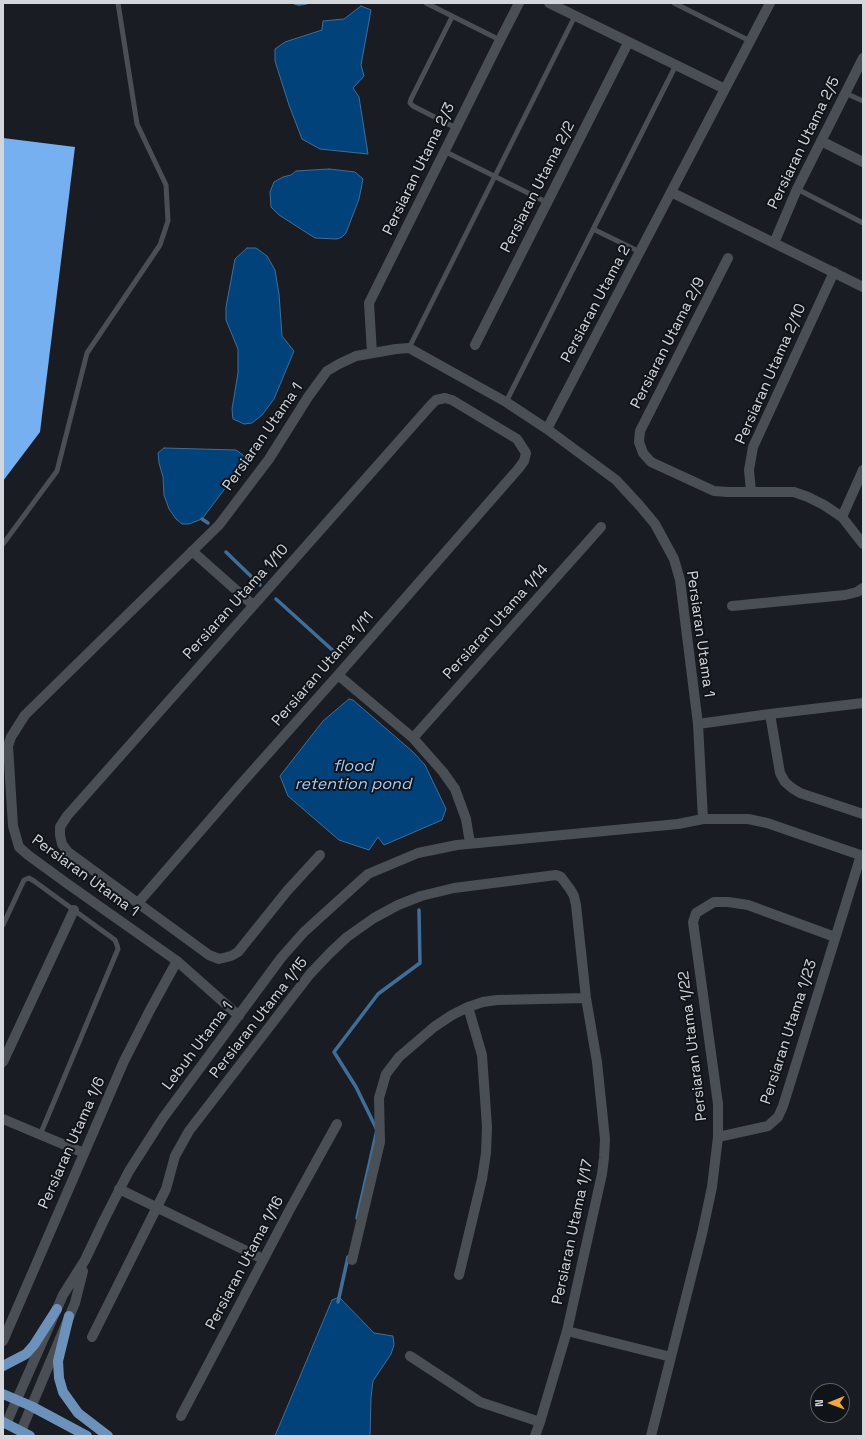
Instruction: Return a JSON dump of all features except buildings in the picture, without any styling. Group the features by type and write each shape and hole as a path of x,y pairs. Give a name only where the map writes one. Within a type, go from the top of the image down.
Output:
{"main road":[{"path":"3,1366 26,1354 34,1345 57,1309"},
{"path":"69,1316 58,1361 62,1392 78,1414 108,1436"},
{"path":"3,1394 31,1406 87,1436"},
{"path":"5,1423 30,1436"}],"street":[{"name":"Persiaran Utama 2/3","path":"372,353 369,303 519,3"},
{"path":"549,3 628,43 725,89"},
{"name":"Persiaran Utama 2","path":"547,430 770,3"},
{"name":"Persiaran Utama 2/2","path":"475,345 546,202 628,43"},
{"name":"Persiaran Utama 2/5","path":"774,243 797,189 863,58"},
{"path":"821,141 863,162"},
{"path":"671,192 863,286"},
{"name":"Persiaran Utama 2/9","path":"728,258 640,431 639,442 643,453 651,462 714,491 751,491"},
{"name":"Persiaran Utama 2/10","path":"751,491 749,470 753,447 834,272"},
{"name":"Persiaran Utama 1","path":"239,1016 177,961 59,878 19,847 13,826 7,783 8,746 14,731 25,715 219,525 269,459 308,397 327,371 356,356 409,348 506,402 616,480 654,524 674,559 680,580 698,724 704,819"},
{"name":"Persiaran Utama 1/10","path":"138,903 68,852 62,844 60,835 60,827 67,816 436,400 445,398 452,400 517,439 526,453"},
{"name":"Persiaran Utama 1/11","path":"138,903 240,784 338,675 519,468 524,461 526,453"},
{"path":"842,517 863,470"},
{"path":"751,491 794,492 824,504 842,517 863,544"},
{"name":"Persiaran Utama 1/14","path":"413,738 601,527"},
{"path":"192,551 253,605"},
{"path":"732,606 845,595 863,588"},
{"path":"338,675 413,738 443,772 455,789 466,819 470,843"},
{"path":"698,724 863,703"},
{"path":"770,714 779,768 785,782 800,793 863,814"},
{"name":"Lebuh Utama 1","path":"85,1260 119,1189 162,1118 281,958 304,932 368,874 418,853 457,845 678,824 704,819 748,819 767,823 862,855"},
{"path":"138,903 209,955 219,959 231,956 238,952 287,891 320,855"},
{"name":"Persiaran Utama 1/23","path":"718,1137 768,1126 778,1117 783,1106 862,855"},
{"name":"Persiaran Utama 1/15","path":"92,1337 166,1189 175,1156 189,1131 310,974 347,938 374,918 398,905 421,896 454,888 556,875 561,877 570,889"},
{"name":"Persiaran Utama 1/17","path":"535,1436 567,1331 602,1174 604,1158 605,1139 597,1062 586,998 576,905 574,896 570,889"},
{"name":"Persiaran Utama 1/22","path":"651,1436 707,1210 712,1187 718,1137 718,1104 693,922 696,913 714,902 728,902 748,905 835,937"},
{"path":"3,1062 74,910"},
{"name":"Persiaran Utama 1/6","path":"3,1341 124,1061 177,961"},
{"path":"352,1260 380,1142 379,1098 386,1074 398,1057 434,1027 452,1015 483,1002 497,1000 586,998"},
{"path":"459,1275 484,1168 487,1127 482,1055 468,1007"},
{"path":"3,1119 84,1153"},
{"name":"Persiaran Utama 1/16","path":"181,1416 263,1259 337,1124"},
{"path":"119,1189 263,1259"},
{"path":"5,1423 17,1400 63,1295 85,1260"},
{"path":"21,1431 75,1303 85,1260"},
{"path":"567,1331 671,1357"},
{"path":"410,1356 480,1402 540,1422"}],"lane":[{"path":"3,544 57,471 87,353 160,245 168,221 166,185 138,124 118,3"},
{"path":"426,3 500,40"},
{"path":"674,3 750,41"},
{"path":"409,348 575,16"},
{"path":"452,17 411,99 410,104 456,128"},
{"path":"506,402 676,65"},
{"path":"845,93 863,101"},
{"path":"444,151 546,202"},
{"path":"797,189 863,224"},
{"path":"593,229 640,252"},
{"path":"3,925 24,880 28,878 115,940 118,949 40,1135"}],"water":[{"path":"361,6 371,10 361,65 364,76 353,88 359,97 368,154 320,149 302,139 275,61 275,49 285,42 322,30 323,21 344,19"},
{"path":"329,169 355,172 363,179 359,199 346,233 337,239 315,238 279,215 271,207 270,192 274,182 291,175 296,171"},
{"path":"247,248 256,248 267,256 275,270 279,294 282,336 294,351 274,399 262,415 252,423 244,424 233,419 232,409 238,373 238,349 226,320 226,307 235,259"},
{"path":"164,448 236,450 243,455 245,462 202,519 189,524 182,524 176,519 169,509 164,495 163,477 158,453"},
{"name":"flood retention pond","path":"349,699 353,700 413,752 425,765 446,809 442,820 384,845 378,837 369,850 339,840 288,796 280,776 323,721"},
{"path":"339,1297 374,1333 393,1336 394,1345 391,1354 373,1381 370,1436 275,1436 332,1300"}],"waterway":[{"path":"295,3 306,3"},
{"path":"202,519 208,523"},
{"path":"226,552 260,585"},
{"path":"276,599 339,656"},
{"path":"357,1218 377,1130 356,1087 334,1052 378,994 420,963 419,910"},
{"path":"338,1302 348,1257"}]}
